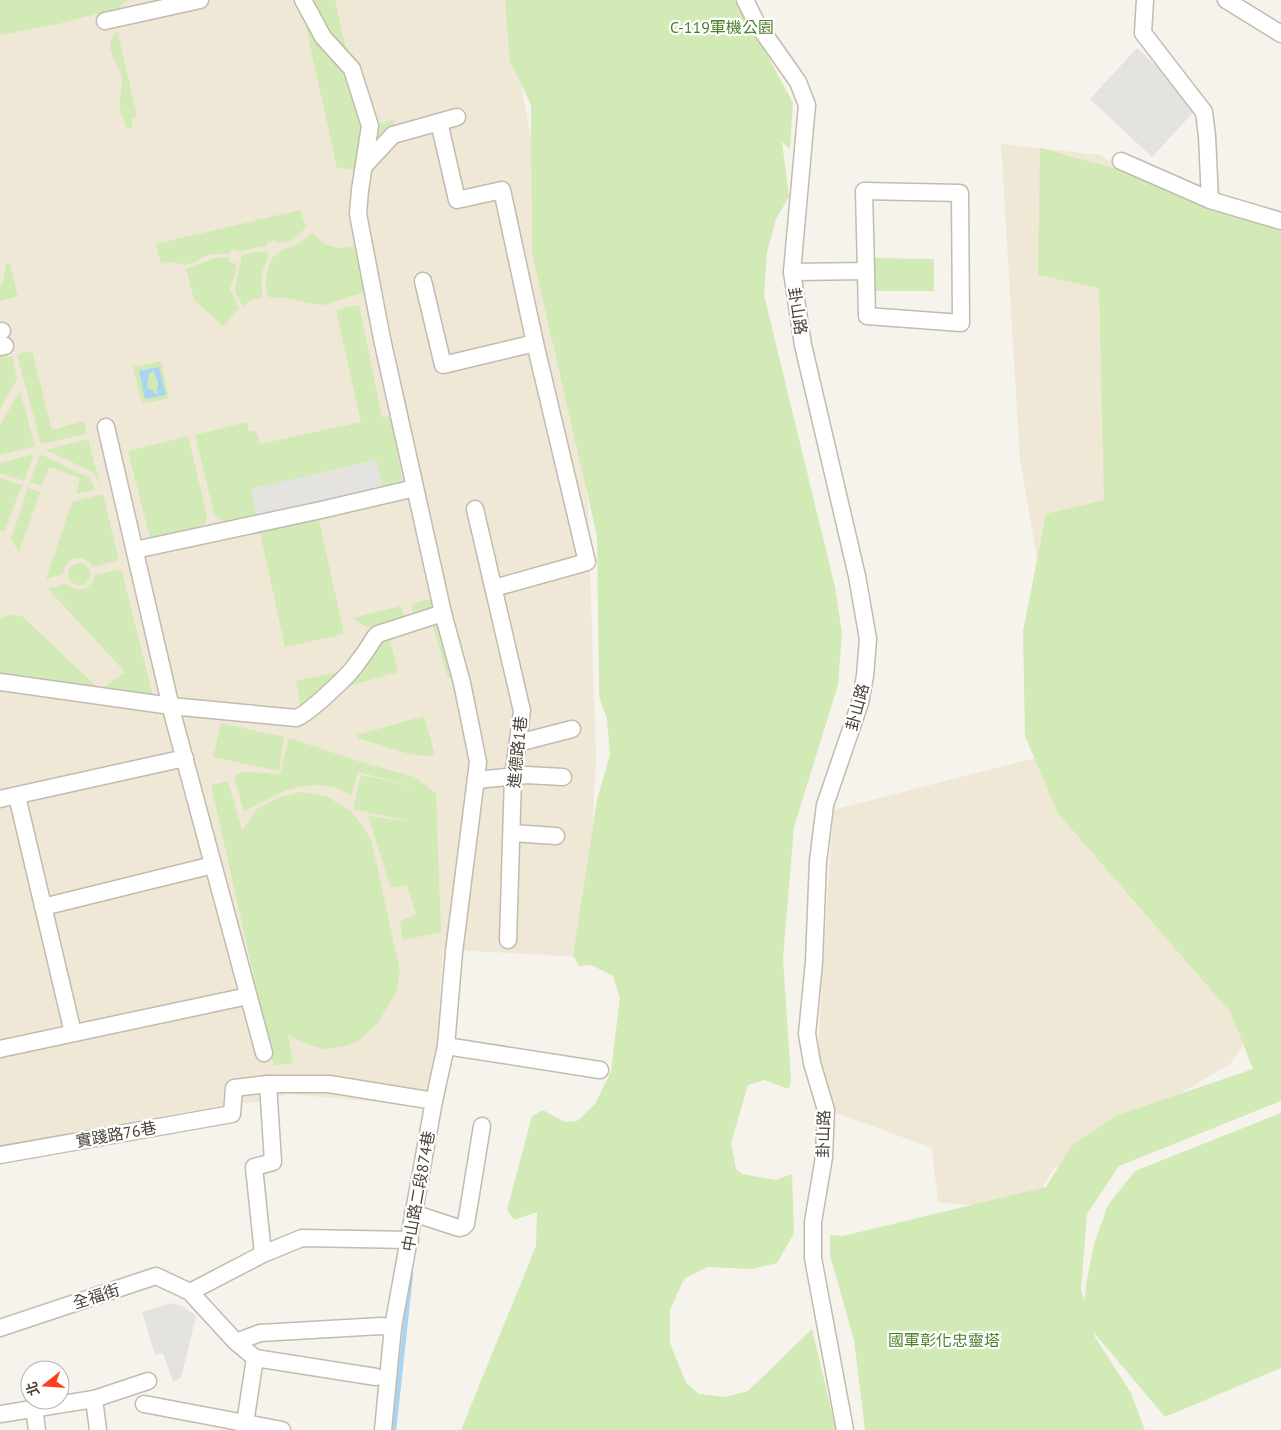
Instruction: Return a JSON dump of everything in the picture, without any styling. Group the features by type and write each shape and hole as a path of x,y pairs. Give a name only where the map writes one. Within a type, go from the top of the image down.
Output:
{"street":[{"path":"105,21 200,0"},
{"name":"中山路二段874巷","path":"304,0 323,37 352,69 370,126 358,208 382,339 443,613 470,719 478,762 454,952 446,1046 434,1102 417,1214 387,1326 383,1430"},
{"name":"卦山路","path":"745,0 756,22 798,82 807,105 792,272 803,345 857,576 868,639 865,676 860,703 826,806 818,861 814,962 808,1034 812,1063 826,1110 824,1157 813,1222 813,1258 845,1430"},
{"path":"1145,0 1144,33 1204,112 1210,200"},
{"path":"1226,0 1281,34"},
{"path":"364,166 393,135 457,117"},
{"path":"439,122 456,200 502,190 535,343 587,562 494,588"},
{"path":"1121,162 1210,200 1281,221"},
{"path":"864,191 960,193 961,323 867,316 866,270 864,191"},
{"path":"792,272 866,270"},
{"path":"424,281 443,365 535,343"},
{"path":"106,427 184,758 264,1053"},
{"path":"135,550 415,488"},
{"name":"進德路1巷","path":"475,509 522,710 513,776 508,940"},
{"path":"0,682 171,706 296,718 302,716 355,667 374,637 378,634 443,613"},
{"path":"518,743 572,730"},
{"path":"0,799 184,758"},
{"path":"476,780 526,775 563,777"},
{"path":"17,796 73,1033"},
{"path":"512,833 556,836"},
{"path":"43,907 213,865"},
{"path":"0,1048 248,996"},
{"path":"446,1046 600,1070"},
{"path":"262,1254 254,1167 273,1162 268,1084 329,1084 434,1102"},
{"name":"實踐路76巷","path":"0,1155 232,1114 234,1088 268,1084"},
{"path":"417,1214 459,1228 466,1224 482,1126"},
{"path":"376,1377 254,1358 236,1342 190,1292 262,1254 302,1238 410,1240"},
{"name":"全福街","path":"0,1328 156,1276 190,1292"},
{"path":"236,1342 260,1333 387,1326"},
{"path":"245,1427 254,1358"},
{"path":"70,1403 94,1399 148,1381"},
{"path":"94,1399 98,1430"},
{"path":"144,1404 245,1427 282,1430"},
{"path":"0,1414 23,1410"},
{"path":"34,1410 37,1430"}],"shaded area":[{"path":"0,0 505,0 543,201 588,503 596,759 586,957 470,951 443,953 432,1107 289,1094 257,1102 237,1103 0,1146"},
{"path":"1137,48 1199,106 1152,157 1090,99"},
{"path":"1001,144 1101,155 1204,226 1281,243 1051,640 1020,459"},
{"path":"376,460 383,489 257,517 251,489"},
{"path":"1100,741 1239,1008 1244,1044 1230,1064 1053,1169 1040,1192 980,1206 938,1202 932,1148 834,1112 817,1061 833,810"},
{"path":"172,1303 184,1307 196,1316 181,1378 173,1382 163,1353 155,1355 142,1312"}],"green space":[{"path":"0,0 128,0 120,8 58,24 0,35"},
{"path":"300,0 350,71 366,127 359,170 337,168"},
{"path":"306,0 335,0 348,57"},
{"name":"C-119軍機公園","path":"505,0 738,0 793,103 790,149 782,142 789,197 776,219 767,252 764,295 835,587 842,634 838,685 794,827 783,958 791,1081 789,1089 764,1080 748,1085 731,1143 736,1169 742,1174 776,1180 792,1174 794,1233 777,1263 752,1269 707,1267 684,1279 670,1310 670,1343 686,1383 699,1394 725,1397 748,1391 812,1329 836,1430 461,1430 536,1246 537,1212 514,1220 507,1210 532,1116 543,1110 565,1122 577,1121 595,1104 611,1071 620,998 613,976 591,965 579,966 573,956 597,800 610,755 607,719 599,696 597,536 532,253 531,105 510,61"},
{"path":"117,30 137,116 131,118 133,128 127,129 120,109 121,74 110,48"},
{"path":"394,119 393,135 364,166 370,126"},
{"name":"國軍彰化忠靈塔","path":"1040,148 1281,214 1281,1101 1119,1166 1087,1214 1081,1290 1085,1301 1086,1285 1094,1244 1108,1205 1135,1171 1281,1113 1281,1368 1165,1417 1093,1330 1095,1337 1131,1393 1145,1430 865,1430 854,1340 830,1255 830,1235 843,1236 1046,1187 1071,1146 1118,1115 1253,1069 1231,1013 1057,812 1025,736 1023,631 1046,514 1104,500 1099,288 1038,275"},
{"path":"300,210 307,227 291,241 279,243 272,240 265,247 240,251 233,249 228,254 205,256 193,263 184,265 174,262 161,264 156,244"},
{"path":"312,233 333,247 358,245 364,292 324,305 287,298 268,297 266,276 273,257 281,250 298,244"},
{"path":"265,251 269,256 262,276 263,297 252,300 243,306 236,295 235,287 242,256"},
{"path":"228,257 231,263 236,263 236,270 230,289 239,308 226,325 222,325 194,300 186,269 215,258"},
{"path":"875,258 934,259 934,291 875,291"},
{"path":"7,262 9,262 18,296 0,301 0,287"},
{"path":"359,305 382,417 391,416 403,484 383,489 376,460 252,489 257,517 226,523 214,514 195,435 247,422 249,432 256,430 260,444 361,422 336,310"},
{"path":"6,349 8,357 12,356 17,379 0,409 0,350"},
{"path":"32,351 52,430 84,421 87,434 41,444 17,355"},
{"path":"161,361 169,398 142,404 133,367"},
{"path":"20,391 35,446 0,455 0,425"},
{"path":"188,436 207,516 205,523 200,530 151,542 128,451"},
{"path":"88,439 101,488 93,472 46,450"},
{"path":"34,454 24,481 0,473 0,463"},
{"path":"40,454 90,478 95,490 76,494 80,478 49,467 42,486 30,482"},
{"path":"0,478 22,485 4,532 0,530"},
{"path":"28,487 40,493 19,552 11,539"},
{"path":"103,494 119,560 93,567 85,559 75,558 68,563 63,574 46,579 72,502"},
{"path":"318,515 344,634 285,647 259,528"},
{"path":"79,563 87,566 90,574 87,582 79,585 71,582 68,574 71,566"},
{"path":"121,569 153,696 99,691 0,673 0,618 10,615 22,616 100,690 125,672 48,589 66,583 75,588 84,589 91,584 95,575"},
{"path":"434,598 437,608 414,618 411,604"},
{"path":"401,606 405,620 372,630 352,618"},
{"path":"440,624 454,677 448,678 433,626"},
{"path":"389,636 398,672 341,688 362,670 380,647 382,641"},
{"path":"343,671 301,708 296,681"},
{"path":"424,716 435,755 425,756 406,753 359,739 357,735"},
{"path":"221,723 284,737 279,771 213,757"},
{"path":"289,738 414,777 436,793 441,932 403,940 400,921 416,915 407,885 391,888 368,816 413,822 353,809 361,775 417,787 358,772 351,795 338,788 320,785 297,787 276,795 244,812 234,776 243,772 280,774"},
{"path":"228,781 242,831 257,809 277,798 301,792 326,796 352,812 371,839 400,971 396,992 379,1021 359,1041 341,1047 323,1049 288,1035 293,1063 274,1066 211,785"}],"water":[{"path":"159,367 166,395 145,399 139,371","holes":["153,371 158,382 157,394 147,386 149,374"]}],"waterway":[{"path":"394,1430 411,1273"}]}
